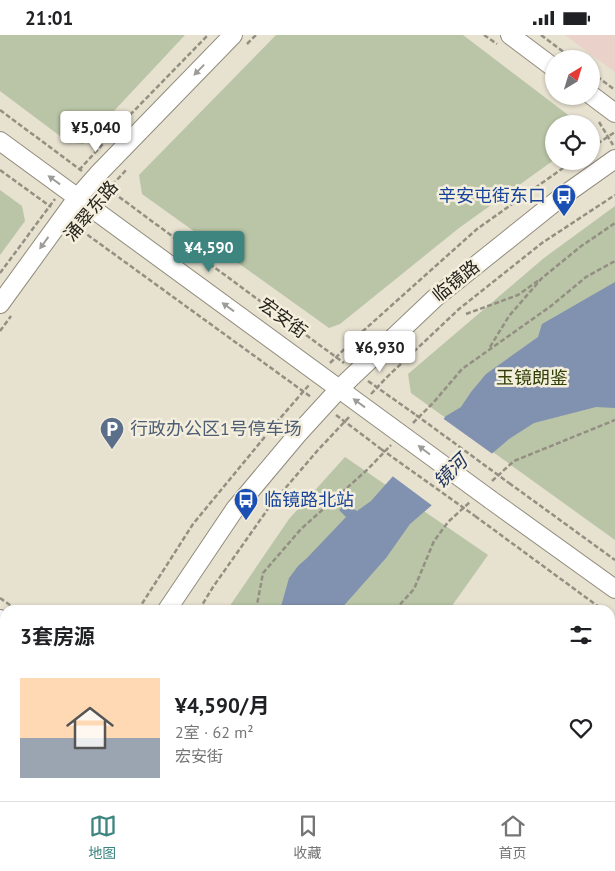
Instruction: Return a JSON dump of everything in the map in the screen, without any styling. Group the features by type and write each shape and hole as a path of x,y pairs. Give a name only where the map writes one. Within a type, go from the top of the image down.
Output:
{"street":[{"path":"510,35 545,61"},
{"name":"涌翠东路","path":"5,310 72,223 84,203 237,42"},
{"path":"596,105 615,113"},
{"name":"宏安街","path":"0,141 615,589"},
{"name":"临镜路","path":"171,605 235,509 340,389 435,298 560,198 615,159"}],"path":[{"path":"237,42 256,35"},
{"path":"541,35 561,50"},
{"path":"600,79 615,90"},
{"name":"宏安街","path":"0,110 615,560"},
{"path":"600,123 615,148"},
{"path":"600,142 615,132"},
{"name":"涌翠东路","path":"72,223 84,203 101,184 126,169"},
{"path":"0,170 596,605"},
{"name":"临镜路","path":"202,605 270,506 318,450 378,388 459,309 542,243 615,195"},
{"path":"466,314 518,295 580,247 615,223"},
{"path":"257,605 263,573 301,529 368,469 402,432 433,403 462,369 551,306 586,277 615,261"},
{"path":"490,348 509,316 542,278"},
{"path":"0,331 5,310"}],"shaded area":[{"path":"565,35 615,35 615,72 600,61 600,50 585,50"}],"green space":[{"path":"0,35 185,35 83,144 68,142 0,91"},
{"path":"276,35 463,35 545,97 545,105 555,105 568,115 545,115 545,166 459,228 340,324 329,328 142,194 139,175"},
{"path":"0,190 22,206 25,221 0,255"},
{"name":"玉镜朗鉴","path":"615,206 615,540 411,393 408,374 544,258"},
{"path":"345,457 488,555 453,605 230,605 289,519"}],"water":[{"name":"镜河","path":"615,282 615,408 596,407 534,423 509,439 410,524 386,558 344,605 281,605 289,578 298,566 346,517 339,510 345,504 357,511 371,501 446,416 461,407 486,374 538,337 542,324"}],"pier":[{"path":"441,417 494,455 434,507 391,475"}],"place":[{"name":"辛安屯街东口","path":"564,217"},
{"name":"行政办公区1号停车场","path":"112,450"},
{"name":"临镜路北站","path":"246,521"}]}
